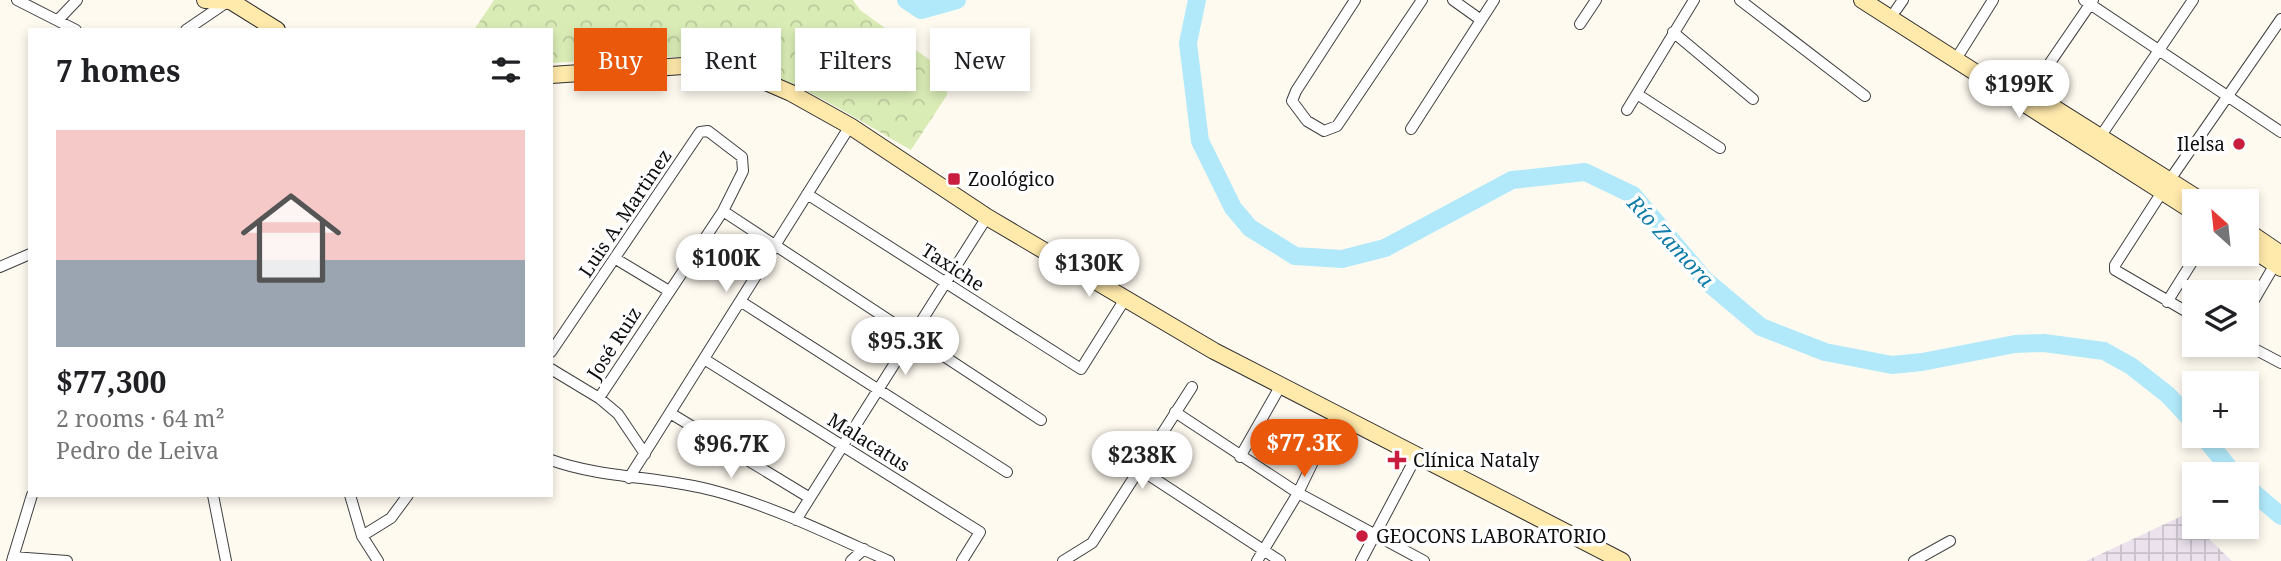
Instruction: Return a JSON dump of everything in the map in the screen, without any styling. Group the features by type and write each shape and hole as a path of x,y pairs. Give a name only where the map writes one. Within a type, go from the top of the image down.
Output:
{"main road":[{"path":"205,0 229,0 274,28"},
{"path":"1862,0 2029,92 2165,186 2182,201"},
{"path":"1881,0 1899,5 1959,55 2104,144"},
{"path":"553,75 683,66 726,70 759,79 791,93 850,126 987,217 1214,351 1622,561"},
{"path":"2165,186 2182,193"},
{"path":"2259,243 2279,262"},
{"path":"2259,252 2279,262"}],"street":[{"path":"17,0 72,28"},
{"path":"58,20 77,0"},
{"path":"189,28 229,0"},
{"path":"1355,0 1296,91 1293,101 1313,125 1324,131 1337,126 1422,0"},
{"path":"1453,0 1481,20"},
{"path":"1411,129 1494,0"},
{"path":"1580,24 1596,0"},
{"path":"1627,110 1694,0"},
{"path":"1740,0 1865,96"},
{"path":"1959,55 1993,0"},
{"path":"2104,144 2159,50 2193,0"},
{"path":"2029,92 2089,1 2281,132"},
{"path":"2182,310 2115,270 2115,265 2165,186 2281,19"},
{"path":"1673,32 1753,99"},
{"path":"1637,94 1720,148"},
{"path":"629,478 850,126"},
{"name":"Luis A. Martinez","path":"553,349 700,132 705,131 742,157 744,164"},
{"name":"José Ruiz","path":"599,398 723,211 744,164"},
{"name":"Taxiche","path":"807,194 1081,369 1125,299"},
{"path":"723,211 1041,420"},
{"path":"796,520 987,217"},
{"path":"0,267 28,255"},
{"path":"616,259 669,291"},
{"path":"2259,293 2279,262"},
{"path":"2168,302 2190,266"},
{"path":"740,301 1007,472"},
{"path":"2259,351 2281,363"},
{"name":"Malacatus","path":"704,359 980,532 962,561"},
{"path":"553,370 599,398 628,425 645,454"},
{"path":"1240,457 1281,385"},
{"path":"1063,561 1092,543 1192,387"},
{"path":"1175,412 1298,494 1424,561"},
{"path":"1256,561 1298,494 1337,412"},
{"path":"670,413 810,498"},
{"path":"1361,561 1417,455"},
{"path":"553,460 629,478 713,490 796,520 889,561"},
{"path":"1138,468 1280,561"},
{"path":"31,497 13,559 67,561"},
{"path":"213,497 226,561"},
{"path":"351,497 362,536 378,561"},
{"path":"362,536 391,518 407,497"},
{"path":"1914,561 1950,541"},
{"path":"851,561 864,550"}],"shaded area":[{"path":"2182,516 2182,539 2209,539 2232,561 2086,561"}],"green space":[{"path":"494,0 853,0 860,10 885,28 795,28 795,86 781,79 781,28 681,28 681,58 667,57 667,28 574,28 574,61 553,63 553,28 475,28"},
{"path":"916,50 930,60 930,91 947,91 911,150 807,91 916,91"}],"waterway":[{"name":"Río Zamora","path":"906,0 921,10 957,0"},
{"name":"Río Zamora","path":"1197,0 1188,43 1200,141 1233,208 1250,228 1295,256 1342,259 1385,248 1512,180 1585,172 1633,195 1705,280 1761,327 1825,352 1892,365 2015,344 2044,343 2104,351 2131,366 2168,395 2182,410"},
{"name":"Río Zamora","path":"2213,448 2224,462"},
{"name":"Río Zamora","path":"2259,497 2281,516"}],"place":[{"name":"Ilelsa","path":"2239,144"},
{"name":"Zoológico","path":"954,179"},
{"name":"Clínica Nataly","path":"1397,460"},
{"name":"GEOCONS LABORATORIO","path":"1362,536"}]}
